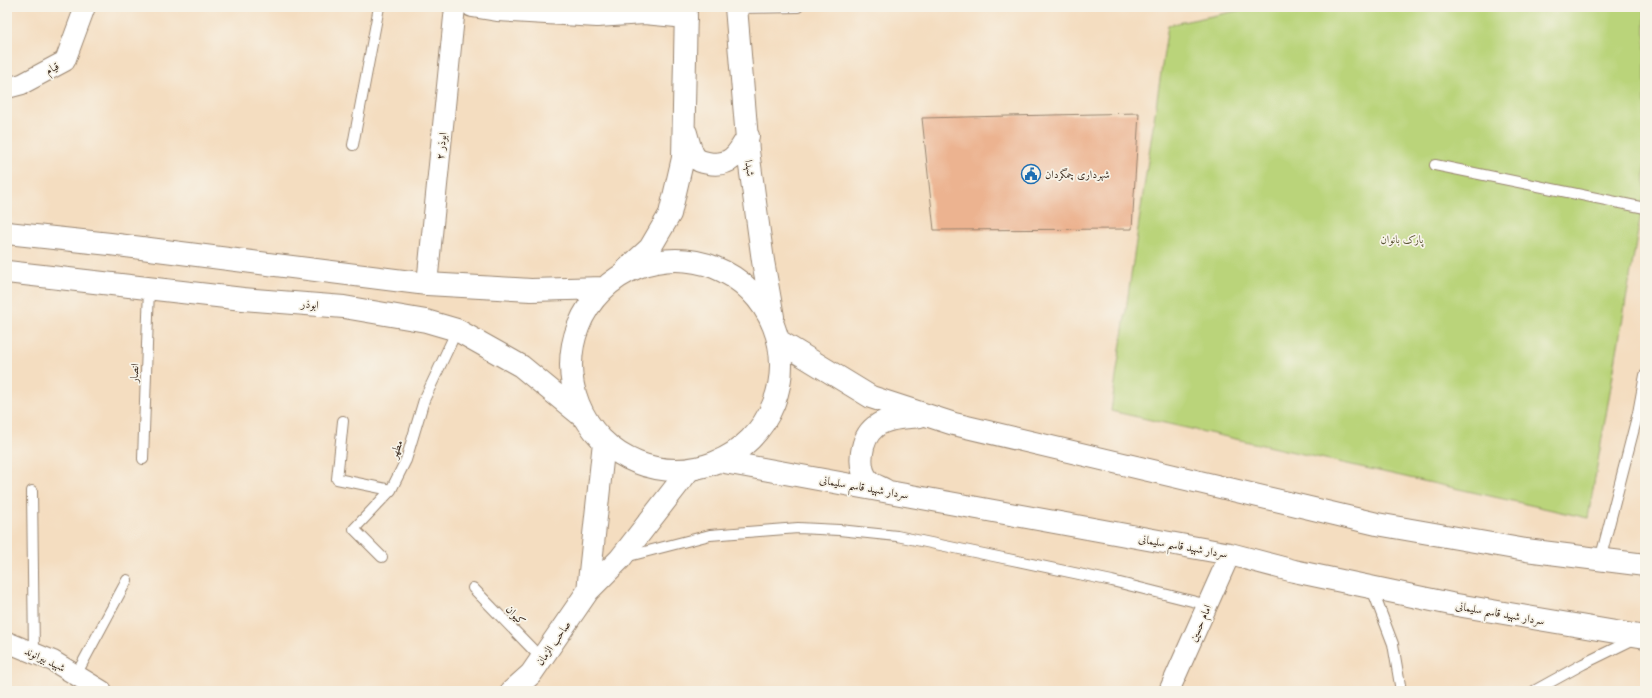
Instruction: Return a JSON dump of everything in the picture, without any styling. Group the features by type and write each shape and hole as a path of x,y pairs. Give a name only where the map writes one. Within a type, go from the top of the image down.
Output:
{"main road":[{"name":"شهدا","path":"719,461 744,446 764,425 776,398 782,370 777,334 763,261 748,151 748,136 736,7"},
{"path":"686,12 683,158 670,214 650,248 610,284 586,310 575,336 570,364 574,392 584,418 604,442 629,459 658,469 689,470 719,461"},
{"path":"684,126 694,156 700,161 715,164 729,161 738,154 748,136"},
{"path":"7,233 110,244 427,284 531,290 610,284 644,265 676,260 707,264 736,278 759,300 777,334 871,397 954,424 1377,524 1526,550 1645,565"},
{"name":"ابوذر","path":"7,272 243,299 344,307 426,321 457,330 521,366 584,418"},
{"path":"344,307 349,275"},
{"path":"886,491 869,481 862,470 861,454 865,442 874,427 889,420 927,415"},
{"path":"588,591 604,442"},
{"name":"سردار شهید قاسم سلیمانی","path":"719,461 1230,554 1372,589 1642,637"},
{"name":"صاحب الزمان","path":"512,691 532,674 588,591 620,559 689,470"}],"street":[{"name":"قیام","path":"7,88 22,84 65,61 85,7"},
{"name":"ابوذر ۲","path":"427,284 455,7"},
{"path":"472,7 497,11 597,17 686,12"},
{"name":"امام حسین","path":"1169,691 1230,554"},
{"name":"شهید بیرانوند","path":"7,642 53,661 102,691"}],"lane":[{"path":"352,145 379,7"},
{"path":"736,7 798,7"},
{"path":"1435,165 1645,208"},
{"name":"انصار","path":"143,459 149,288"},
{"name":"مطهر","path":"382,557 354,529 391,490 406,460 424,400 457,330"},
{"path":"1600,560 1638,414 1645,375"},
{"path":"343,421 337,479 391,490"},
{"path":"32,491 34,653"},
{"path":"620,559 710,535 798,528 839,530 897,536 1112,581 1208,605"},
{"path":"76,675 128,580"},
{"name":"کیوان","path":"473,588 542,659"},
{"path":"1372,589 1393,644 1401,691"},
{"path":"1534,691 1583,664 1642,637"}],"green space":[{"name":"پارک بانوان","path":"1256,7 1645,7 1645,191 1588,518 1111,411 1168,25"}],"building":[{"name":"شهرداری چمگردان","path":"1139,113 1132,229 934,230 922,118"}],"place":[{"name":"شهرداری چمگردان","path":"1031,174"}]}
